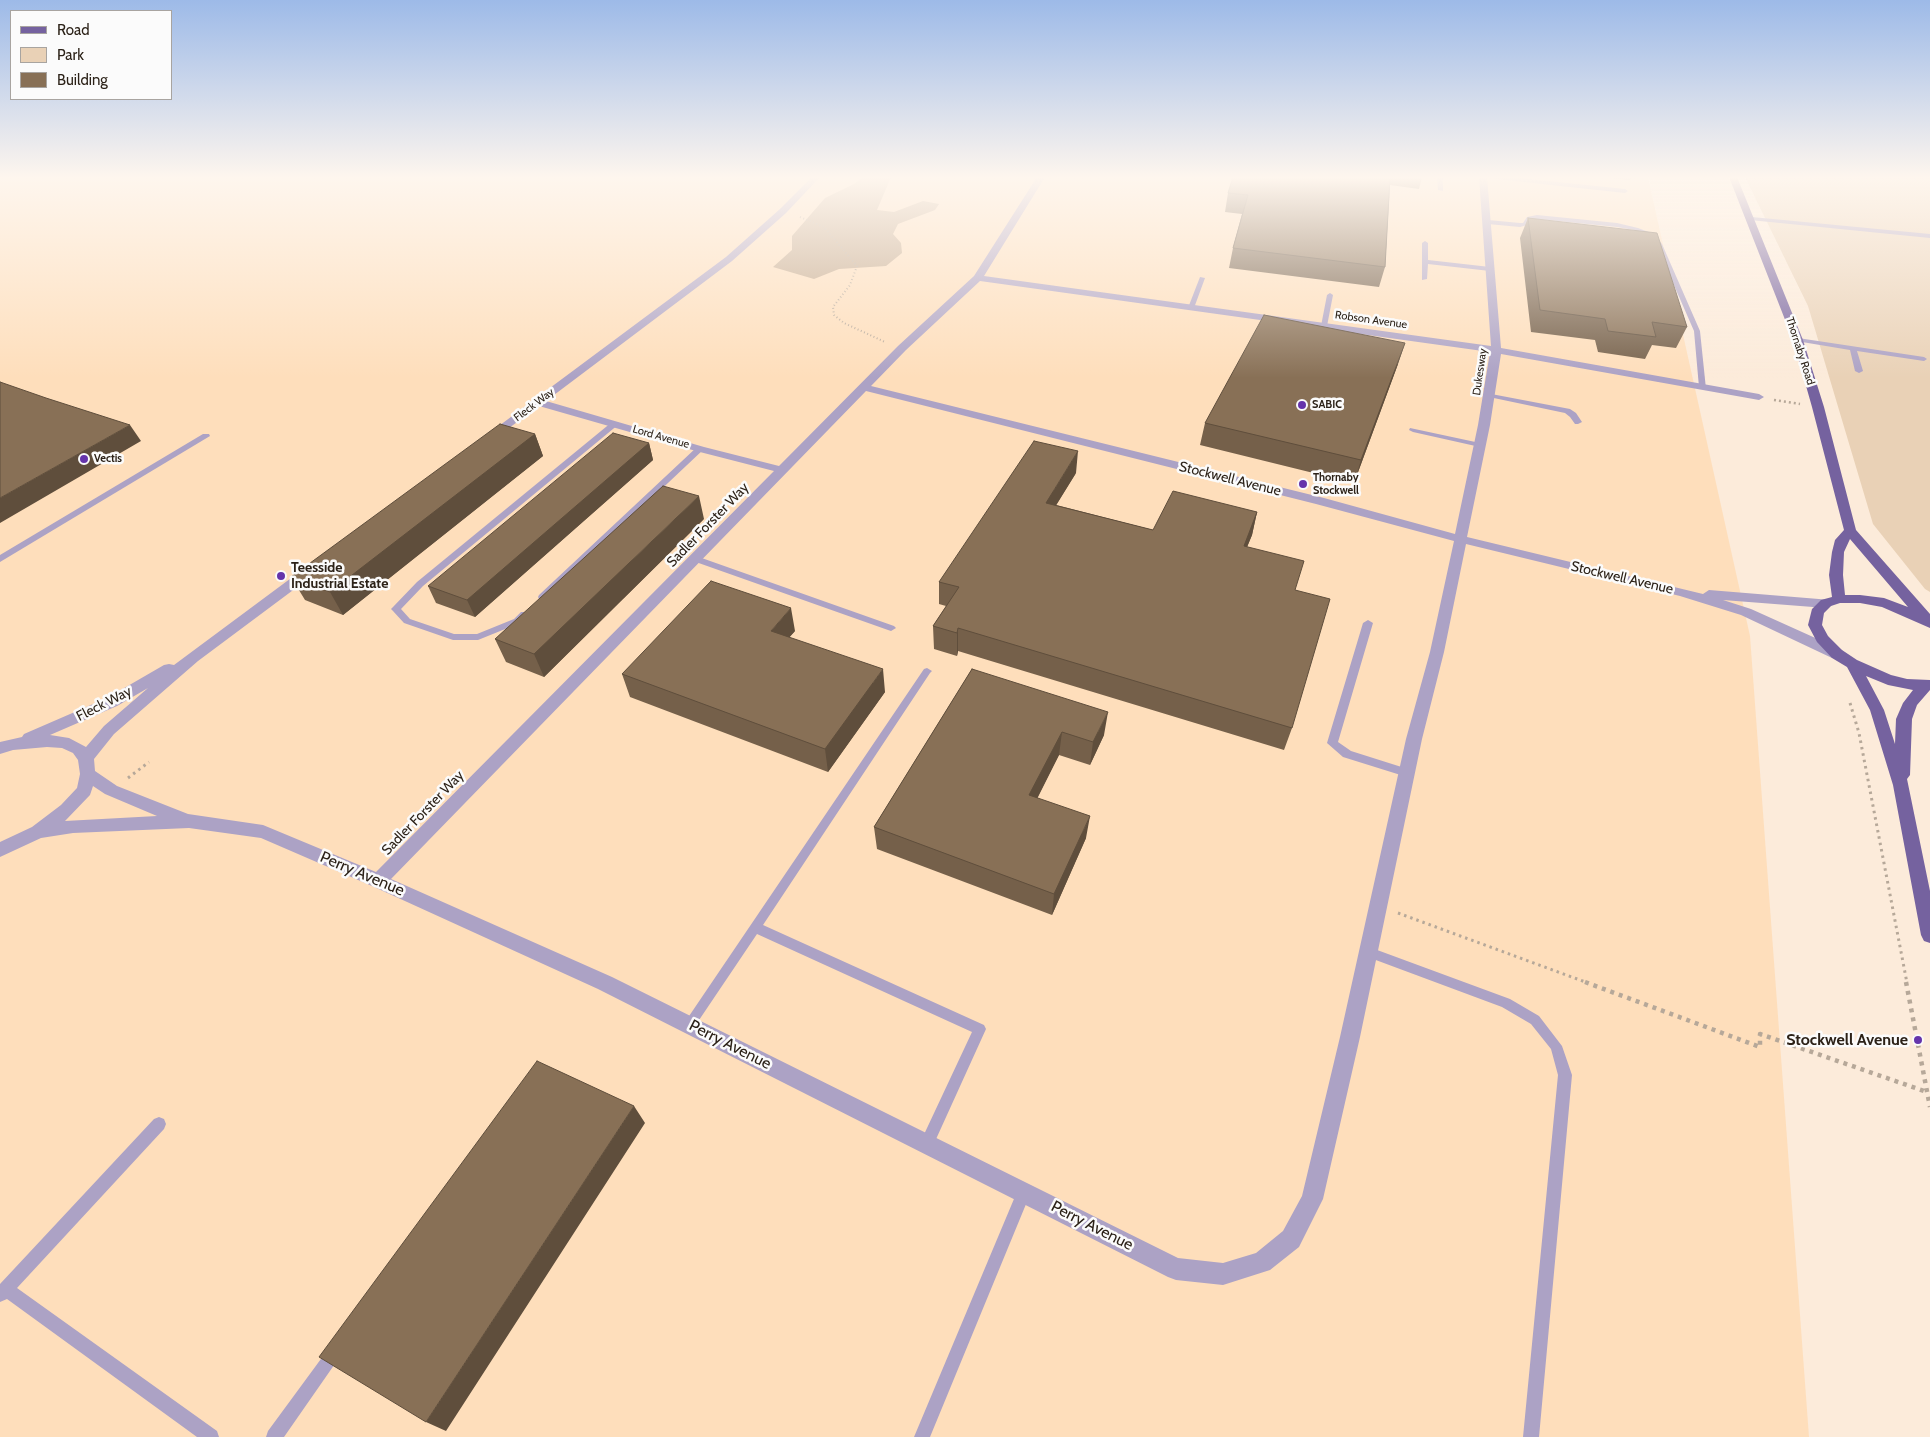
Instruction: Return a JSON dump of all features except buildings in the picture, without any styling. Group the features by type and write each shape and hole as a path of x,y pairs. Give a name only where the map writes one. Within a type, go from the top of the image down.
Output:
{"main road":[{"name":"Thornaby Road","path":"1761,244 1798,340 1818,407 1850,531 1930,624"},
{"path":"1833,601 1838,552 1841,540 1850,531"},
{"path":"1927,685 1888,680 1852,664 1837,654 1822,639 1815,624 1817,612 1833,601 1860,599 1884,603 1909,612 1930,624"},
{"path":"1852,664 1877,710 1901,785 1930,935"},
{"path":"1901,785 1904,719 1910,703 1927,685"}],"street":[{"name":"Fleck Way","path":"484,442 729,259 746,244"},
{"name":"Sadler Forster Way","path":"378,881 463,792 696,559 902,348 978,278 999,244"},
{"name":"Dukesway","path":"1262,1262 1291,1239 1312,1199 1369,952 1407,774 1437,652 1480,445 1496,350 1489,244"},
{"name":"Robson Avenue","path":"978,278 1496,350 1759,397"},
{"name":"Stockwell Avenue","path":"864,387 1320,501 1460,539 1683,592 1746,612 1837,654"},
{"name":"Lord Avenue","path":"539,402 700,449 783,470"},
{"name":"Fleck Way","path":"86,758 109,730 193,657 318,565"},
{"name":"Stockwell Avenue","path":"1683,592 1768,600 1833,601"},
{"name":"Fleck Way","path":"3,747 112,702 146,681 193,657"},
{"path":"0,850 38,832 67,810 84,791 88,774 86,758 78,749 64,742 47,741 3,747"},
{"name":"Perry Avenue","path":"88,774 111,790 189,821"},
{"name":"Perry Avenue","path":"38,832 73,826 189,821 262,832 378,881 605,983 1176,1269 1223,1274 1262,1262"}],"lane":[{"path":"1424,278 1425,244"},
{"path":"1659,244 1696,331 1703,387"},
{"path":"1425,262 1490,269"},
{"path":"1191,308 1202,278"},
{"path":"1324,326 1330,295"},
{"path":"1798,340 1924,359"},
{"path":"1853,349 1859,371"},
{"path":"1489,395 1567,411 1578,422"},
{"path":"531,608 517,621 478,637 453,636 407,621 396,609 420,584 615,424"},
{"path":"1413,430 1480,445"},
{"path":"0,559 206,436"},
{"path":"538,601 700,449"},
{"path":"696,559 891,628"},
{"path":"1368,622 1332,743 1347,754 1407,774"},
{"path":"689,1025 927,671"},
{"path":"755,927 980,1029 927,1144"},
{"path":"1369,952 1506,1003 1535,1020 1556,1046 1565,1075 1531,1437"},
{"path":"159,1124 3,1292 210,1437"},
{"path":"922,1437 1024,1192"},
{"path":"274,1437 342,1341"}],"path":[{"path":"838,244 857,266 850,285 833,307 834,316 844,323 896,348 902,348"},
{"path":"1759,397 1818,407"},
{"path":"1846,695 1859,733 1930,1107"},
{"path":"1379,906 1760,1047 1760,1034 1927,1092"}],"shaded area":[{"path":"0,244 1663,244 1750,636 1809,1437 0,1437"},
{"path":"792,244 901,244 902,253 886,266 839,269 814,279 773,267 792,250"}],"green space":[{"path":"1778,244 1930,244 1930,592 1925,589 1873,524 1808,306"}],"place":[{"name":"SABIC","path":"1302,405"},
{"name":"Vectis","path":"84,459"},
{"name":"Thornaby Stockwell","path":"1303,484"},
{"name":"Teesside Industrial Estate","path":"281,576"},
{"name":"Stockwell Avenue","path":"1918,1040"}]}
